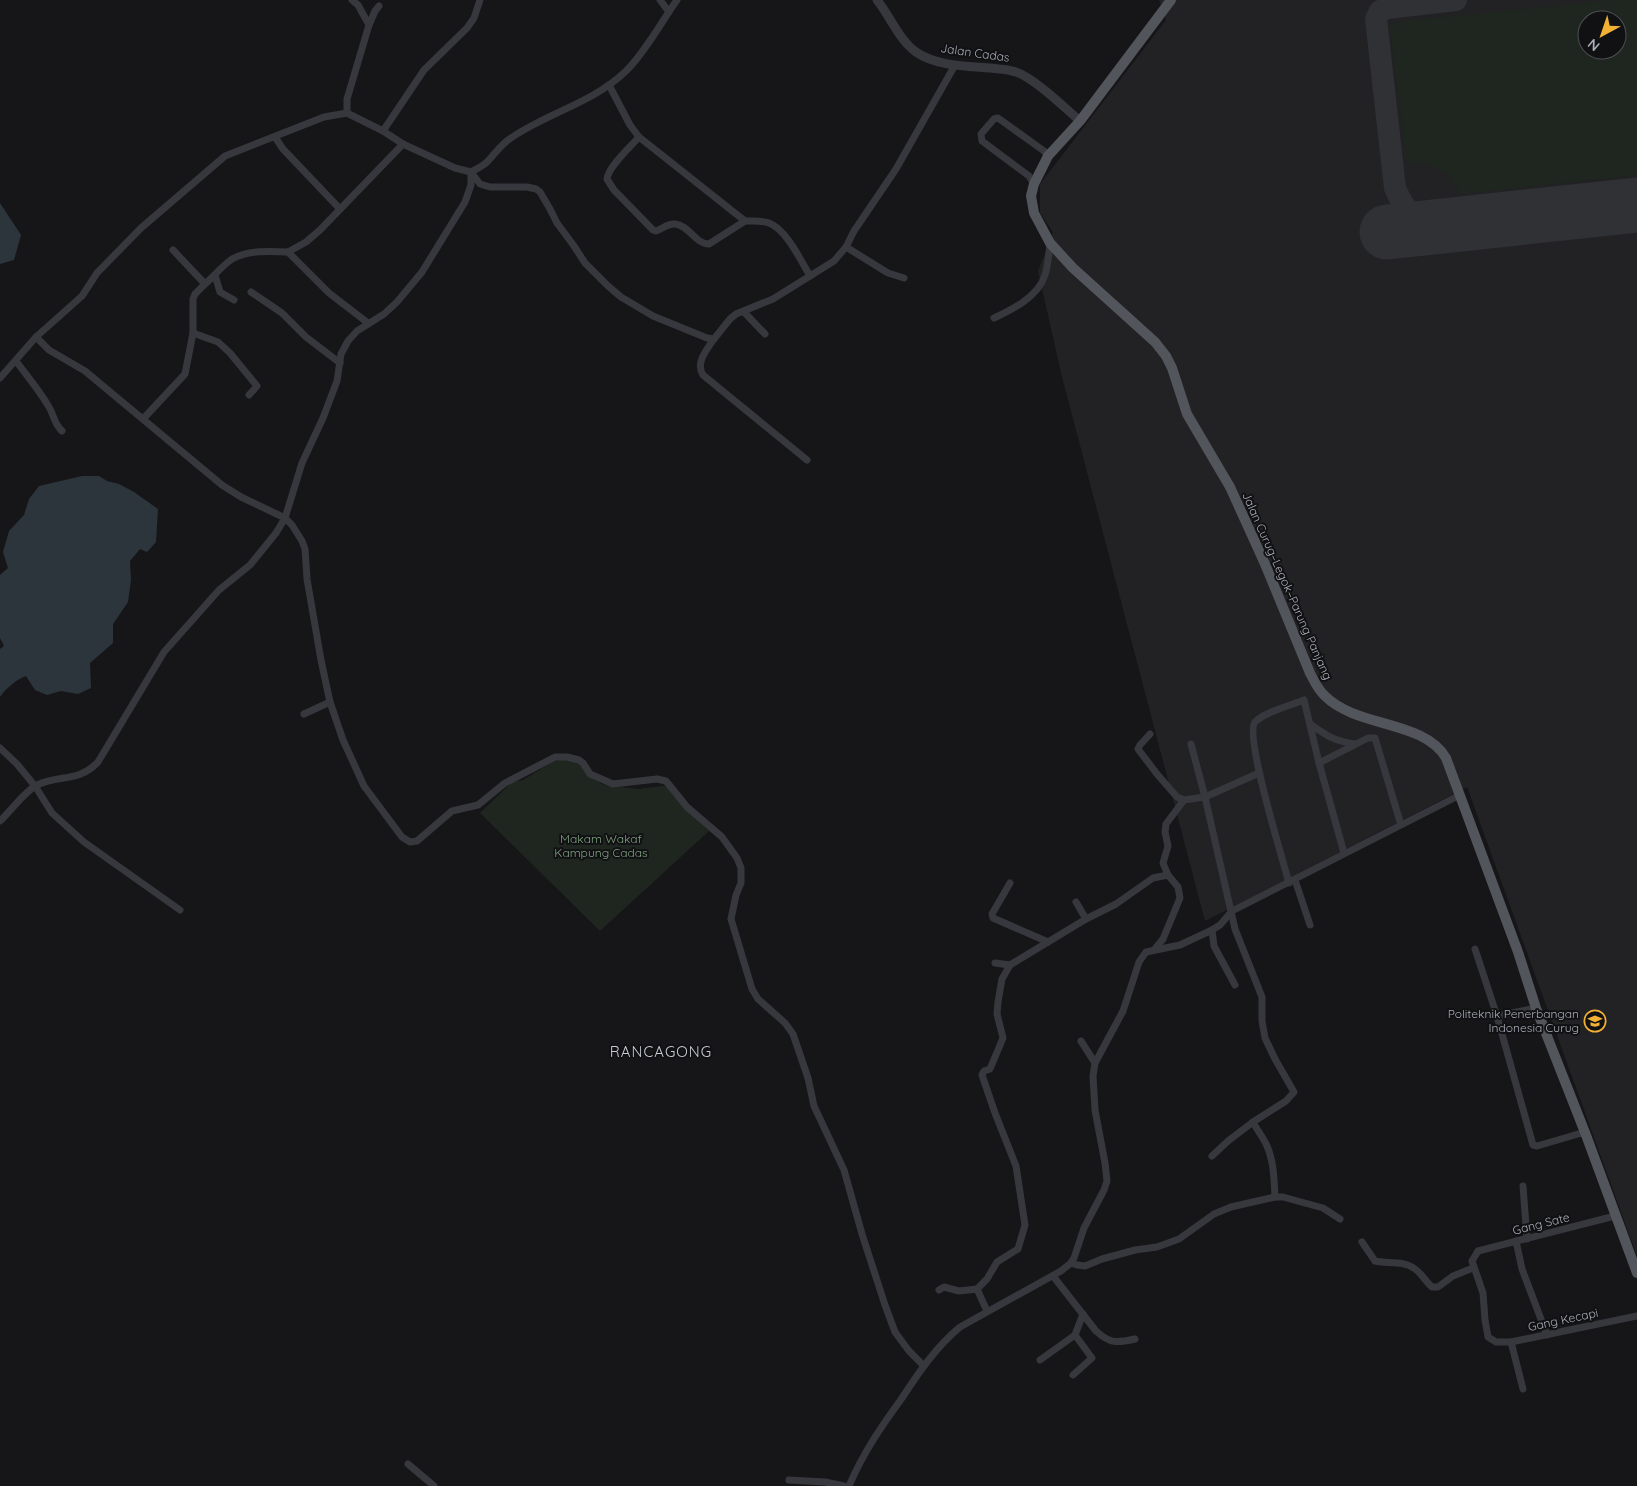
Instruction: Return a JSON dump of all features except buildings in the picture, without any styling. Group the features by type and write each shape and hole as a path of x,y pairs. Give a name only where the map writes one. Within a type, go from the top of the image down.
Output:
{"main road":[{"name":"Jalan Curug–Legok–Parung Panjang","path":"1171,0 1080,121 1048,156 1034,184 1031,196 1034,214 1050,243 1072,268 1155,342 1166,356 1172,368 1187,414 1230,487 1317,687 1324,696 1339,707 1379,723 1418,734 1434,742 1446,758 1518,952 1536,1008 1585,1132 1637,1273"}],"street":[{"path":"352,0 358,4 370,25"},
{"path":"383,130 424,70 467,28 474,18 480,0"},
{"path":"660,0 669,12"},
{"path":"471,172 486,163 508,139 609,85 626,70 677,0"},
{"name":"Jalan Cadas","path":"877,0 908,45 916,52 932,60 955,65 1016,71 1044,90 1080,121"},
{"path":"348,113 347,99 370,25 375,11 380,6"},
{"path":"807,460 703,375 700,364 714,339 736,314 772,300 834,261 846,247 854,231 896,169 955,65"},
{"path":"609,85 630,125 640,137 745,221"},
{"path":"0,378 36,337 82,296 98,273 140,228 225,156 324,117 348,113 383,130 403,144 454,168 471,172 480,184 490,187 527,187 536,189 540,192 557,223 585,262 622,297 653,316 707,338 714,339"},
{"path":"1034,184 1029,176 982,141 981,134 994,119 998,118 1044,151 1048,156"},
{"path":"275,137 283,150 340,209"},
{"path":"640,137 608,173 608,179 614,190 654,230 656,231 675,224 683,227 702,243 709,244 745,221 771,223 793,248 810,276"},
{"path":"143,419 185,374 192,333 193,299 195,294 225,264 241,255 269,251 288,252 306,242 403,144"},
{"path":"0,821 36,786 82,774 94,766 164,652 219,590 250,565 270,541 285,518 302,463 323,418 337,381 341,354 348,340 368,323 384,314 397,302 422,272 465,202 471,185 471,172"},
{"path":"994,318 1014,308 1036,291 1045,275 1050,243"},
{"path":"846,247 888,273 904,278"},
{"path":"173,250 205,284"},
{"path":"288,252 329,293 368,323"},
{"path":"215,275 220,292 234,300"},
{"path":"251,292 282,313 306,337 340,363"},
{"path":"744,312 766,334"},
{"path":"192,333 218,342 230,353 257,386 249,395"},
{"path":"36,337 49,350 85,371 222,485 241,497 285,518 297,532 304,549 310,597 330,702 343,740 364,786 402,838 407,842 420,839 452,811 478,805 519,775 548,760 561,756 579,760 590,774 613,784 657,779 666,781 687,807 722,837 737,858 741,868 741,883 731,919 752,989 758,1000 785,1023 793,1034 808,1078 814,1106 844,1170 885,1306 896,1332 924,1366"},
{"path":"16,361 46,401 55,423 62,431"},
{"path":"1310,925 1292,882 1259,773 1252,731 1255,722 1263,716 1307,697 1310,724 1319,763 1344,853"},
{"path":"304,714 330,702"},
{"path":"1310,724 1338,741 1355,744"},
{"path":"1150,734 1140,745 1138,749 1140,753 1177,797 1184,800 1205,797 1259,773"},
{"path":"1319,763 1368,738 1375,738 1401,825"},
{"path":"1191,744 1236,929 1262,997 1262,1021 1265,1038 1274,1059 1294,1092 1286,1102 1253,1122 1212,1156"},
{"path":"0,748 36,786 52,813 84,842 180,910"},
{"path":"848,1486 870,1444 924,1366 946,1339 960,1327 1053,1276 1070,1263 1089,1215 1100,1198 1107,1181 1106,1163 1093,1093 1092,1076 1095,1064 1123,1011 1139,962 1146,952 1180,945 1212,930 1220,925 1232,911 1460,795"},
{"path":"1155,949 1163,939 1180,898 1178,887 1168,875 1163,863 1168,846 1165,827 1168,820 1184,800"},
{"path":"939,1290 944,1287 959,1291 977,1289 987,1279 997,1262 1018,1248 1025,1225 1016,1166 982,1075 984,1071 990,1069 1004,1038 997,1014 1002,979 1010,965 1086,919 1116,904 1152,878 1168,875"},
{"path":"1010,883 992,914 993,918 1048,942"},
{"path":"1076,902 1086,919"},
{"path":"1212,930 1214,946 1235,986"},
{"path":"1475,949 1497,1016 1533,1145 1537,1146 1585,1132"},
{"path":"995,964 1010,965"},
{"path":"1497,1016 1536,1008"},
{"path":"1081,1041 1095,1064"},
{"path":"1253,1122 1271,1157 1275,1197"},
{"path":"1523,1186 1527,1239"},
{"path":"1070,1263 1077,1266 1085,1266 1135,1250 1157,1247 1179,1239 1214,1214 1231,1207 1275,1197 1323,1208 1340,1219"},
{"name":"Gang Sate","path":"1473,1268 1474,1256 1478,1251 1485,1248 1616,1216"},
{"path":"1516,1241 1522,1269 1547,1335"},
{"path":"1362,1242 1375,1261 1409,1265 1420,1273 1432,1287 1438,1287 1453,1276 1473,1268"},
{"name":"Gang Kecapi","path":"1473,1268 1483,1293 1488,1337 1493,1341 1511,1342 1637,1316"},
{"path":"1053,1276 1096,1331 1108,1341 1118,1342 1135,1339"},
{"path":"977,1289 987,1312"},
{"path":"1040,1360 1076,1335 1082,1314"},
{"path":"1073,1375 1092,1358 1076,1335"},
{"path":"1511,1342 1522,1389"},
{"path":"408,1464 434,1486"},
{"path":"789,1480 825,1482 844,1486"}],"shaded area":[{"path":"1159,0 1637,0 1637,1256 1467,787 1205,921 1061,373 1038,271 1053,232 1040,213 1040,184 1166,20"},
{"path":"0,203 21,235 14,260 0,264"},
{"path":"82,476 99,476 107,481 119,484 158,509 156,542 147,552 140,549 130,561 131,580 128,602 113,624 113,643 90,663 91,688 78,694 61,691 47,695 35,690 26,676 19,679 0,697 0,649 4,646 0,638 0,575 8,568 3,552 9,531 24,515 29,499 39,486"}],"green space":[{"path":"1612,0 1637,0 1637,175 1461,194 1445,173 1439,169 1426,164 1407,163 1390,30 1396,22"},
{"name":"Makam Wakaf Kampung Cadas","path":"566,758 578,763 593,779 604,785 639,789 670,785 690,813 709,831 600,931 480,813 512,782 523,780 554,761"}],"taxiway":[{"path":"1437,227 1411,214 1402,203 1395,188 1376,19 1380,11 1387,8 1456,0"}],"runway":[{"path":"1387,232 1637,205"}],"place":[{"name":"Politeknik Penerbangan Indonesia Curug","path":"1595,1021"}],"district":[{"name":"RANCAGONG","path":"661,1052"}]}
